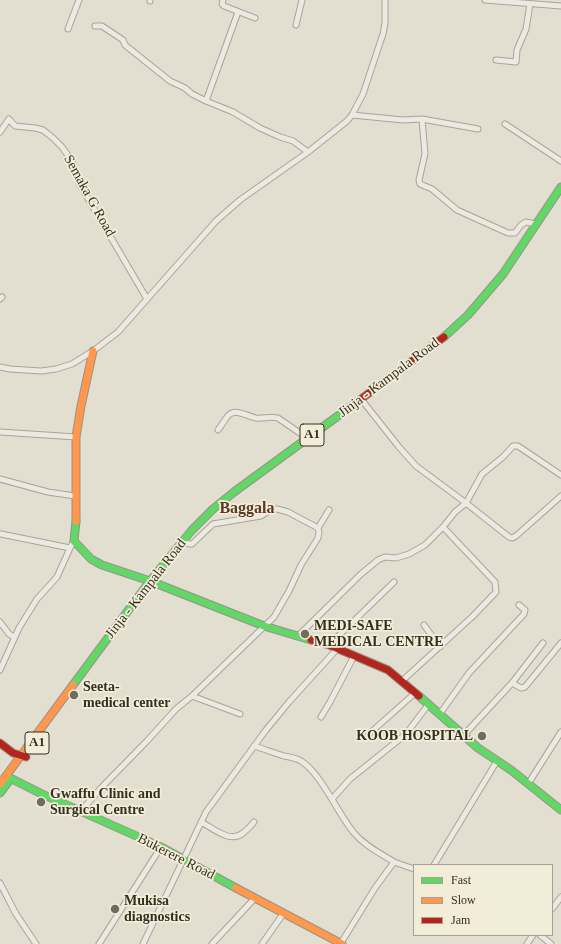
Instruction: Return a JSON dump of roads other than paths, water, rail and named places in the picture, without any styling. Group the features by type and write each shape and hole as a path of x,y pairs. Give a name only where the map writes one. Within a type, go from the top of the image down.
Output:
{"main road":[{"name":"Jinja - Kampala Road","path":"0,793 9,777 69,690 150,581 202,519 229,496 442,340 468,315 503,274 561,187"},
{"path":"93,351 76,437 74,540 91,559 264,626 329,645 388,670 463,736 561,810"},
{"path":"0,743 4,747 24,757"},
{"name":"Jinja - Kampala Road","path":"0,784 9,777"},
{"name":"Bukerere Road","path":"9,777 161,847 254,899 342,944"}],"street":[{"path":"68,29 79,0"},
{"path":"223,0 222,4 224,6 255,18"},
{"path":"296,25 302,0"},
{"path":"0,367 41,371 56,369 72,364 93,351 118,332 216,221 240,200 337,130 352,115 363,94 383,34 385,23 385,0"},
{"path":"484,0 561,6"},
{"path":"496,60 516,62 517,50 528,22 530,4"},
{"path":"206,101 238,12"},
{"path":"95,26 102,26 123,40 125,45 170,81 206,101 233,112 260,128 293,141 308,152"},
{"path":"352,115 403,120 422,119 478,129"},
{"path":"422,119 425,154 419,180 420,184 432,189 457,210 508,233 515,233 521,225 526,222 536,224"},
{"name":"Semaka G Road","path":"0,132 9,120 15,126 43,130 62,147 72,161 79,184 147,298"},
{"path":"505,124 561,161"},
{"path":"361,399 416,466 512,538 561,496"},
{"path":"218,430 234,412 256,418 278,418 307,438"},
{"path":"0,432 76,437"},
{"path":"298,636 361,574 378,560 385,557 396,558 420,548 443,527 455,512 466,503 482,474 503,457 512,446 518,446 561,475"},
{"path":"0,479 48,492 75,496"},
{"path":"184,541 189,544 194,543 213,524 260,516 278,508 318,528"},
{"path":"81,811 176,709 192,696 274,616 313,548 318,538 318,528 329,510"},
{"path":"402,681 473,616 496,592 495,582 443,527"},
{"path":"1,534 70,548"},
{"path":"0,670 14,637 24,619 38,599 57,577 74,540"},
{"path":"329,645 394,582"},
{"path":"439,715 469,673 524,614 525,610 519,605"},
{"path":"0,622 9,634 14,637"},
{"path":"424,625 440,647"},
{"path":"512,684 522,688 526,687 561,643"},
{"path":"463,736 512,684 543,644"},
{"path":"143,944 206,812 288,702 338,649"},
{"path":"321,717 354,656"},
{"path":"369,734 415,694"},
{"path":"192,696 240,714"},
{"path":"332,799 350,780 406,734 428,705"},
{"path":"528,784 561,732"},
{"path":"254,746 302,761 320,780 345,820 362,842 394,862 413,869"},
{"path":"435,864 497,761"},
{"path":"201,822 233,838 244,833 254,822"},
{"path":"98,944 161,847"},
{"path":"342,944 375,888 394,862"},
{"path":"0,884 16,914 36,944"},
{"path":"553,908 561,897"},
{"path":"212,944 254,899"},
{"path":"262,944 283,914"},
{"path":"527,944 531,936"},
{"path":"541,936 551,944"}],"place":[{"name":"MEDI-SAFE MEDICAL CENTRE","path":"305,634"},
{"name":"Seeta- medical center","path":"74,695"},
{"name":"KOOB HOSPITAL","path":"482,736"},
{"name":"Gwaffu Clinic and Surgical Centre","path":"41,802"},
{"name":"Mukisa diagnostics","path":"115,909"}],"district":[{"name":"Baggala","path":"247,509"}]}
